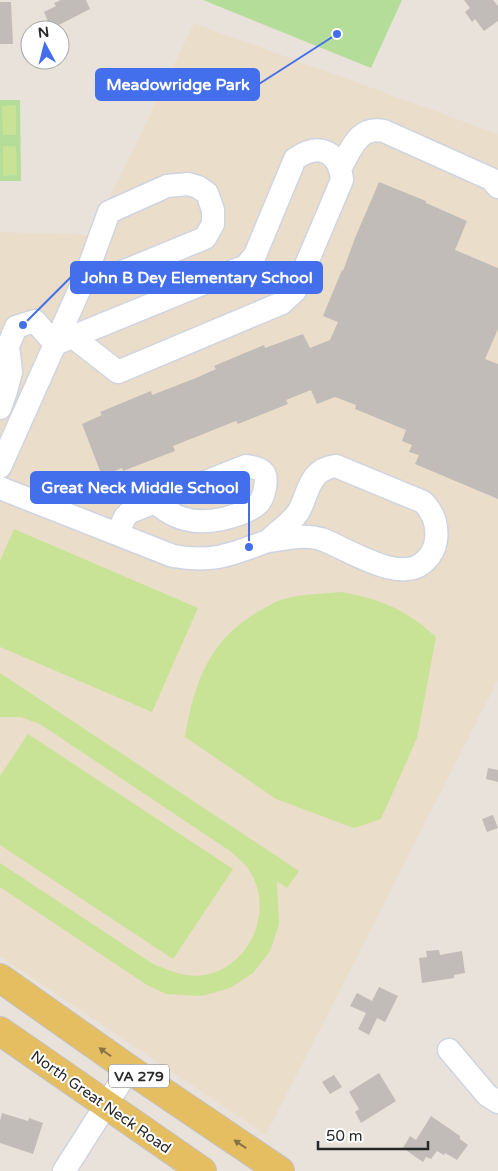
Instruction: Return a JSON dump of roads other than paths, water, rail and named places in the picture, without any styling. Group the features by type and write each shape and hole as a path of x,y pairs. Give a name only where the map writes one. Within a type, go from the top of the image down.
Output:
{"main road":[{"name":"VA 279","path":"0,978 129,1069 280,1171"},
{"name":"North Great Neck Road","path":"0,1032 202,1171"}],"street":[{"path":"341,167 360,135 366,131 384,130 491,179 498,187"},
{"path":"0,408 11,372 8,346 16,327 35,320 64,340 118,372 282,303 295,291 342,180 341,167 334,157 326,152 314,151 302,154 295,160 255,255 246,266 64,340"},
{"path":"0,467 64,340 86,275 110,212 167,186 176,184 188,184 198,187 207,193 213,210 213,224 205,238 106,279 96,280 86,275"},
{"path":"0,488 173,556 194,560 213,559 230,555 268,541 307,537 320,539 388,568 414,569 423,564 430,556 435,546 437,533 435,518 423,502 336,466 322,470 317,475 310,485 298,513 268,541"},
{"path":"116,534 125,517 130,512 155,503"},
{"path":"449,1050 487,1095 498,1102"},
{"path":"64,1171 129,1069"}],"place":[{"name":"Meadowridge Park","path":"337,34"},
{"name":"John B Dey Elementary School","path":"23,325"},
{"name":"Great Neck Middle School","path":"249,547"}]}
